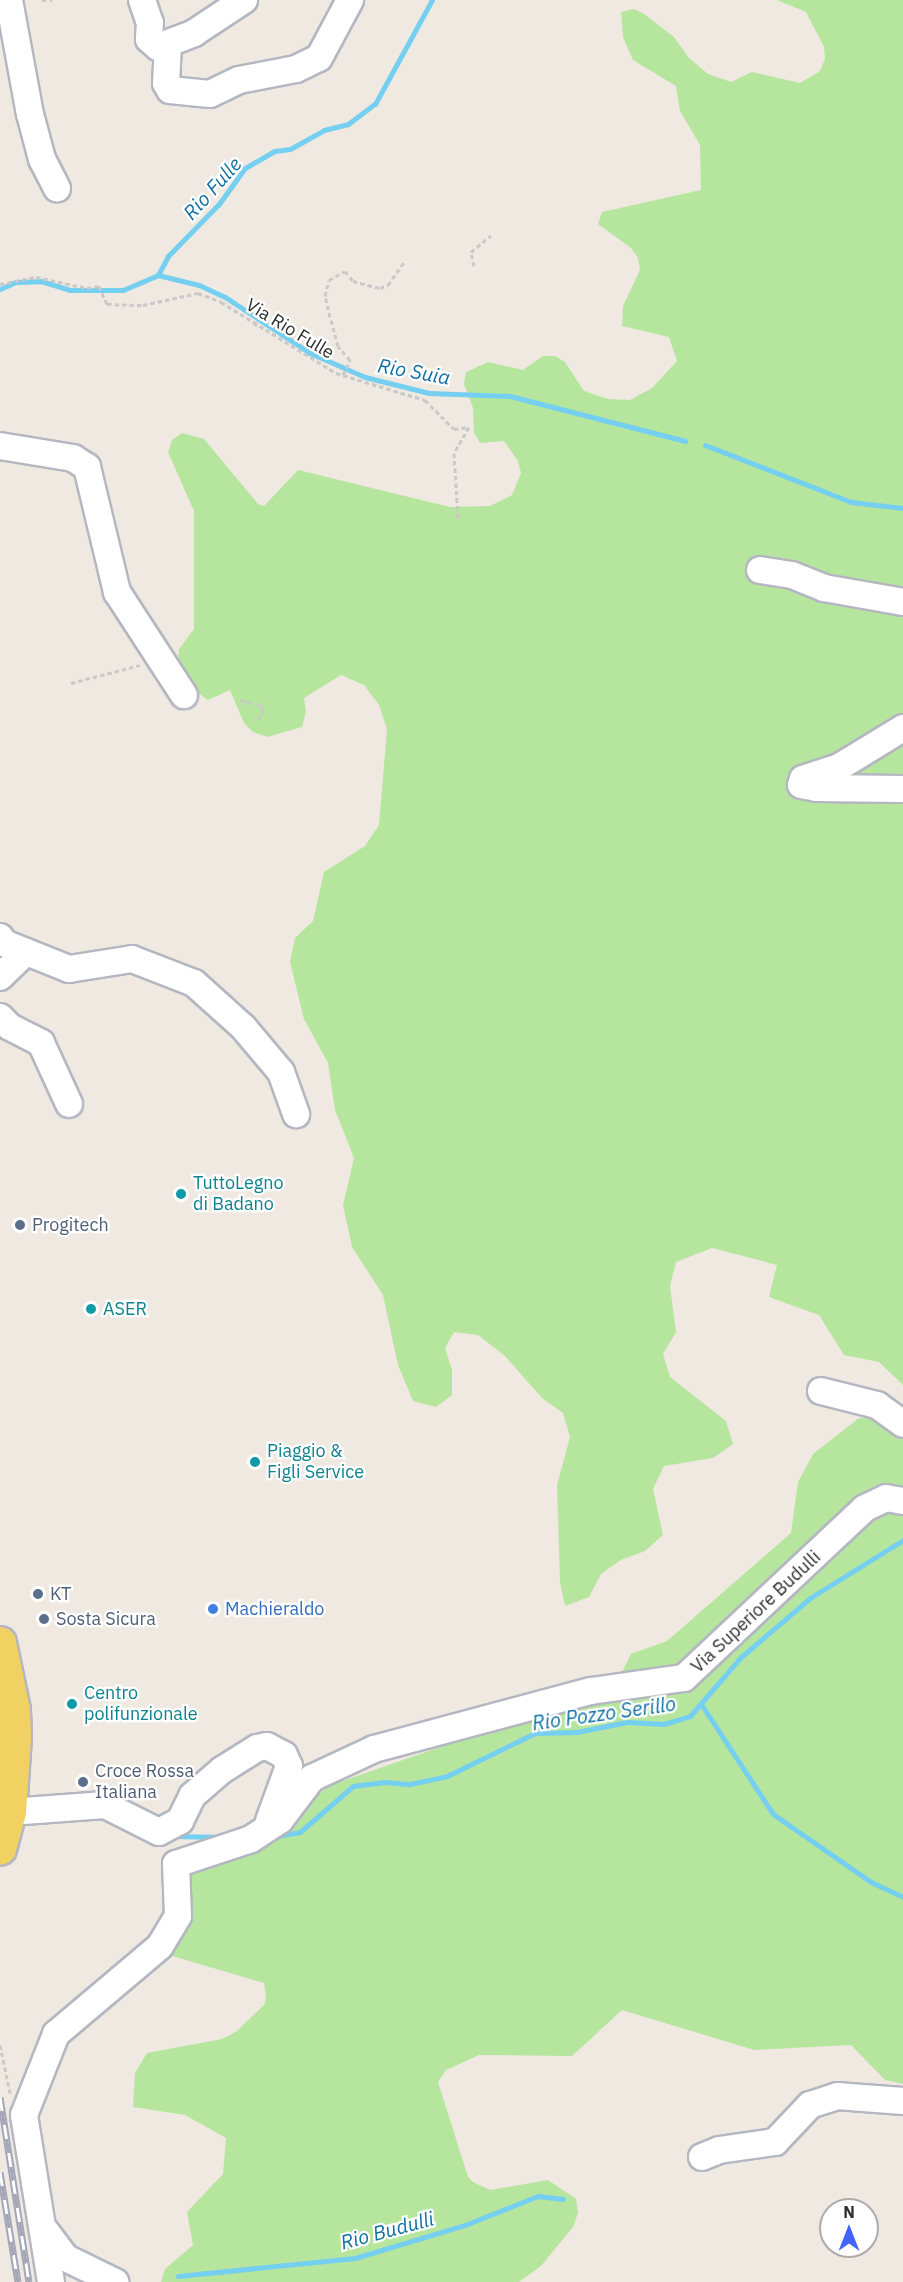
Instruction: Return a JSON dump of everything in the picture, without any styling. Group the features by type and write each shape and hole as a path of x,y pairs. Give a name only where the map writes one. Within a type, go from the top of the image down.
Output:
{"main road":[{"path":"0,1643 14,1710 10,1812 0,1850"}],"street":[{"path":"9,0 30,114 42,159 57,188"},
{"path":"142,0 153,45 168,45 244,0"},
{"path":"168,45 166,83 171,90 210,94 239,80 296,69 319,58 350,0"},
{"path":"0,446 73,458 87,467 117,592 184,695"},
{"path":"760,570 792,575 824,588 903,602"},
{"path":"903,728 839,767 803,778 801,785 816,788 903,789"},
{"path":"0,937 26,952 69,969 132,959 194,983 243,1027 281,1072 296,1114"},
{"path":"0,977 26,952"},
{"path":"3,1024 41,1043 69,1104"},
{"path":"821,1391 877,1405 903,1424"},
{"name":"Via Superiore Budulli","path":"24,2115 56,2034 160,1946 178,1916 176,1864 251,1839 280,1820 312,1778 374,1749 591,1691 684,1678 865,1508 886,1498 903,1501"},
{"path":"10,1812 105,1805 159,1832 180,1821 192,1796 222,1770 256,1748 267,1746 284,1755 289,1766 267,1827"},
{"path":"702,2157 719,2150 775,2142 810,2105 837,2096 903,2101"},
{"path":"24,2115 51,2282"},
{"path":"42,2227 66,2258 115,2282"}],"path":[{"path":"42,0 52,0"},
{"path":"474,266 471,252 487,242 490,235"},
{"path":"344,375 350,360 338,346 330,317 325,296 329,280 345,271 360,284 380,288 388,285 405,261"},
{"name":"Via Rio Fulle","path":"0,284 36,277 87,288 99,286 107,304 143,305 198,293 221,302 255,326 344,375 425,400 453,429 469,424 453,453 458,518"},
{"path":"255,326 261,312"},
{"path":"71,683 139,666 156,654"},
{"path":"240,700 260,705 263,709 259,719"},
{"path":"0,2045 7,2089 24,2115"}],"green space":[{"path":"777,0 903,0 903,1385 879,1362 844,1355 819,1315 769,1297 777,1265 712,1248 676,1262 670,1286 676,1332 663,1354 670,1377 726,1421 733,1444 713,1458 664,1466 653,1489 663,1535 645,1551 621,1560 601,1574 589,1597 565,1606 560,1582 557,1485 570,1437 563,1413 542,1398 505,1356 478,1335 454,1332 445,1348 452,1370 452,1395 436,1407 413,1401 398,1365 383,1295 352,1247 343,1205 354,1158 335,1110 328,1063 304,1019 290,962 295,938 313,921 324,872 365,846 379,825 387,729 379,705 364,685 341,675 304,698 306,712 302,727 267,737 253,732 244,723 230,690 208,700 198,693 178,662 179,649 194,629 194,511 168,452 172,440 182,433 204,439 258,504 264,506 298,470 450,507 490,506 512,495 521,473 518,461 504,441 480,443 474,433 473,408 464,384 466,372 488,362 523,370 543,356 555,356 565,362 584,391 608,399 630,400 652,388 677,361 669,337 622,326 623,306 640,270 638,258 631,248 598,224 602,212 701,190 700,145 680,111 676,86 633,60 623,37 621,12 634,9 644,14 674,37 689,58 708,74 731,82 752,72 800,83 820,71 825,59 824,47 806,12"},
{"path":"859,1418 903,1419 903,2084 885,2080 851,2045 754,2050 622,2010 572,2056 479,2055 446,2070 438,2082 468,2177 473,2182 490,2190 548,2180 576,2199 578,2213 573,2227 541,2266 519,2282 161,2282 165,2269 193,2245 187,2212 223,2174 226,2138 185,2115 133,2107 135,2073 147,2053 222,2039 237,2031 264,2005 266,1997 264,1983 166,1954 191,1865 247,1847 296,1824 316,1796 331,1785 472,1736 602,1702 610,1696 631,1654 667,1641 791,1533 798,1482 813,1454"}],"waterway":[{"name":"Rio Fulle","path":"0,289 16,282 41,281 70,290 123,290 158,275 168,256 219,204 245,168 275,151 290,149 324,130 348,124 375,104 432,0"},
{"name":"Rio Suia","path":"158,275 199,285 225,297 310,353 365,377 429,393 510,396 685,441"},
{"name":"Rio Suia","path":"705,445 851,502 903,508"},
{"name":"Rio Pozzo Serillo","path":"272,1837 300,1832 353,1786 385,1782 410,1784 447,1776 535,1733 577,1732 627,1722 664,1724 690,1716 741,1657 810,1598 903,1540"},
{"path":"701,1704 773,1814 871,1882 903,1897"},
{"name":"Rio Pozzo Serillo","path":"175,1836 221,1837"},
{"name":"Rio Budulli","path":"178,2276 355,2258 465,2225 538,2196 563,2199"}],"railway":[{"path":"0,2097 29,2282"},
{"path":"0,2172 18,2282"}],"place":[{"name":"TuttoLegno di Badano","path":"181,1194"},
{"name":"Progitech","path":"20,1225"},
{"name":"ASER","path":"91,1309"},
{"name":"Piaggio & Figli Service","path":"255,1462"},
{"name":"KT","path":"38,1594"},
{"name":"Machieraldo","path":"213,1609"},
{"name":"Sosta Sicura","path":"44,1619"},
{"name":"Centro polifunzionale","path":"72,1704"},
{"name":"Croce Rossa Italiana","path":"83,1782"}]}
